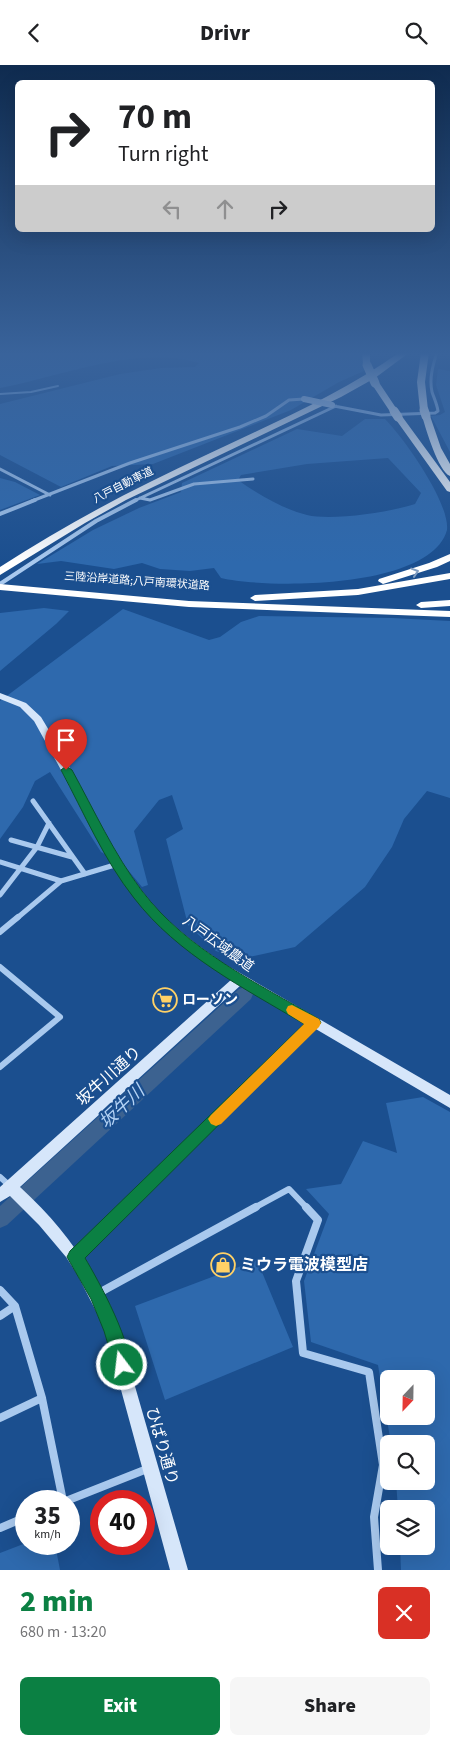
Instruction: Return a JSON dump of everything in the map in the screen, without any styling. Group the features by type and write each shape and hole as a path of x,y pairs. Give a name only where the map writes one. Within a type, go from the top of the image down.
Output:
{"highway":[{"name":"八戸自動車道","path":"0,565 100,504 272,422"},
{"name":"八戸自動車道","path":"0,572 50,539 104,508 282,422"},
{"path":"402,422 450,489"},
{"path":"428,422 450,473"},
{"path":"432,435 450,464"},
{"path":"428,459 450,498"},
{"path":"260,602 371,584 421,570 450,557"},
{"path":"260,602 358,592 450,576"},
{"name":"三陸沿岸道路;八戸南環状道路","path":"2,587 189,604 260,602"},
{"path":"260,602 345,607 450,603"},
{"path":"260,602 450,614"}],"street":[{"path":"0,514 130,463 253,422"},
{"path":"2,587 96,521 140,498 300,422"},
{"path":"0,469 50,495"},
{"path":"140,498 150,500 194,484 253,479"},
{"name":"八戸広域農道","path":"0,696 23,705 38,719 118,864 139,895 163,922 192,947 240,979 450,1102"},
{"path":"33,801 85,874"},
{"path":"0,895 37,847 48,823"},
{"path":"11,840 72,857"},
{"path":"0,862 61,881"},
{"path":"0,932 61,881 118,864"},
{"path":"0,967 60,1017 0,1067"},
{"name":"坂牛川通り","path":"0,1196 13,1189 240,979"},
{"path":"76,1257 314,1023"},
{"path":"0,1177 13,1189"},
{"name":"ひばり通り","path":"13,1189 56,1232 76,1257 97,1294 112,1331 179,1570"},
{"path":"97,1294 289,1189 318,1220 296,1281 303,1353 369,1372 383,1465 374,1517 378,1570"},
{"path":"0,1289 15,1306 42,1398 63,1490"},
{"path":"0,1316 15,1306"},
{"path":"0,1418 42,1398"},
{"path":"80,1495 150,1467"},
{"path":"0,1528 15,1522"}],"shaded area":[{"path":"0,422 260,422 153,464 112,466 61,487 0,455"},
{"path":"361,422 388,422 414,455 434,488 441,504 446,518 447,530 435,549 412,564 381,574 346,580 309,583 244,582 221,578 214,568 190,571 160,569 142,563 114,569 61,561 37,564 93,530 139,508 181,492 182,483 297,429 342,436","holes":["388,458 421,493 415,504 377,513 318,517 280,505 238,480 241,475 307,464"]},
{"path":"434,422 450,422 450,452"},
{"path":"0,478 15,482 40,495 0,510"},
{"path":"44,608 69,611 0,671 0,613"},
{"path":"123,609 209,640 220,637 241,622 259,616 450,621 450,798 427,791 404,819 392,847 365,887 295,947 240,959 216,951 188,925 166,839 183,829 172,795 159,800 134,831 148,885 142,887 123,864 101,852 50,772 35,781 23,807 0,839 0,701"},
{"path":"423,1097 450,1112 450,1570 401,1570 400,1555 435,1555 435,1500 397,1500 397,1490 435,1490 435,1435 390,1435 388,1425 435,1425 435,1370 380,1370 380,1377 378,1365 311,1342 304,1281 329,1214 306,1189 341,1184 363,1141 397,1153 386,1103"},
{"path":"257,1260 293,1347 165,1400 135,1306"},
{"path":"15,1547 15,1555 57,1555 60,1570 0,1570 0,1553"}],"waterway":[{"name":"坂牛川","path":"0,1219 245,994"}],"slow traffic":[{"path":"216,1119 314,1023 292,1010"}],"place":[{"name":"ローソン","path":"165,1000"},
{"name":"ミウラ電波模型店","path":"223,1265"}],"route":[{"path":"66,770 118,864 139,895 163,922 217,965 314,1023 76,1257 97,1294 112,1331 122,1365"}]}
